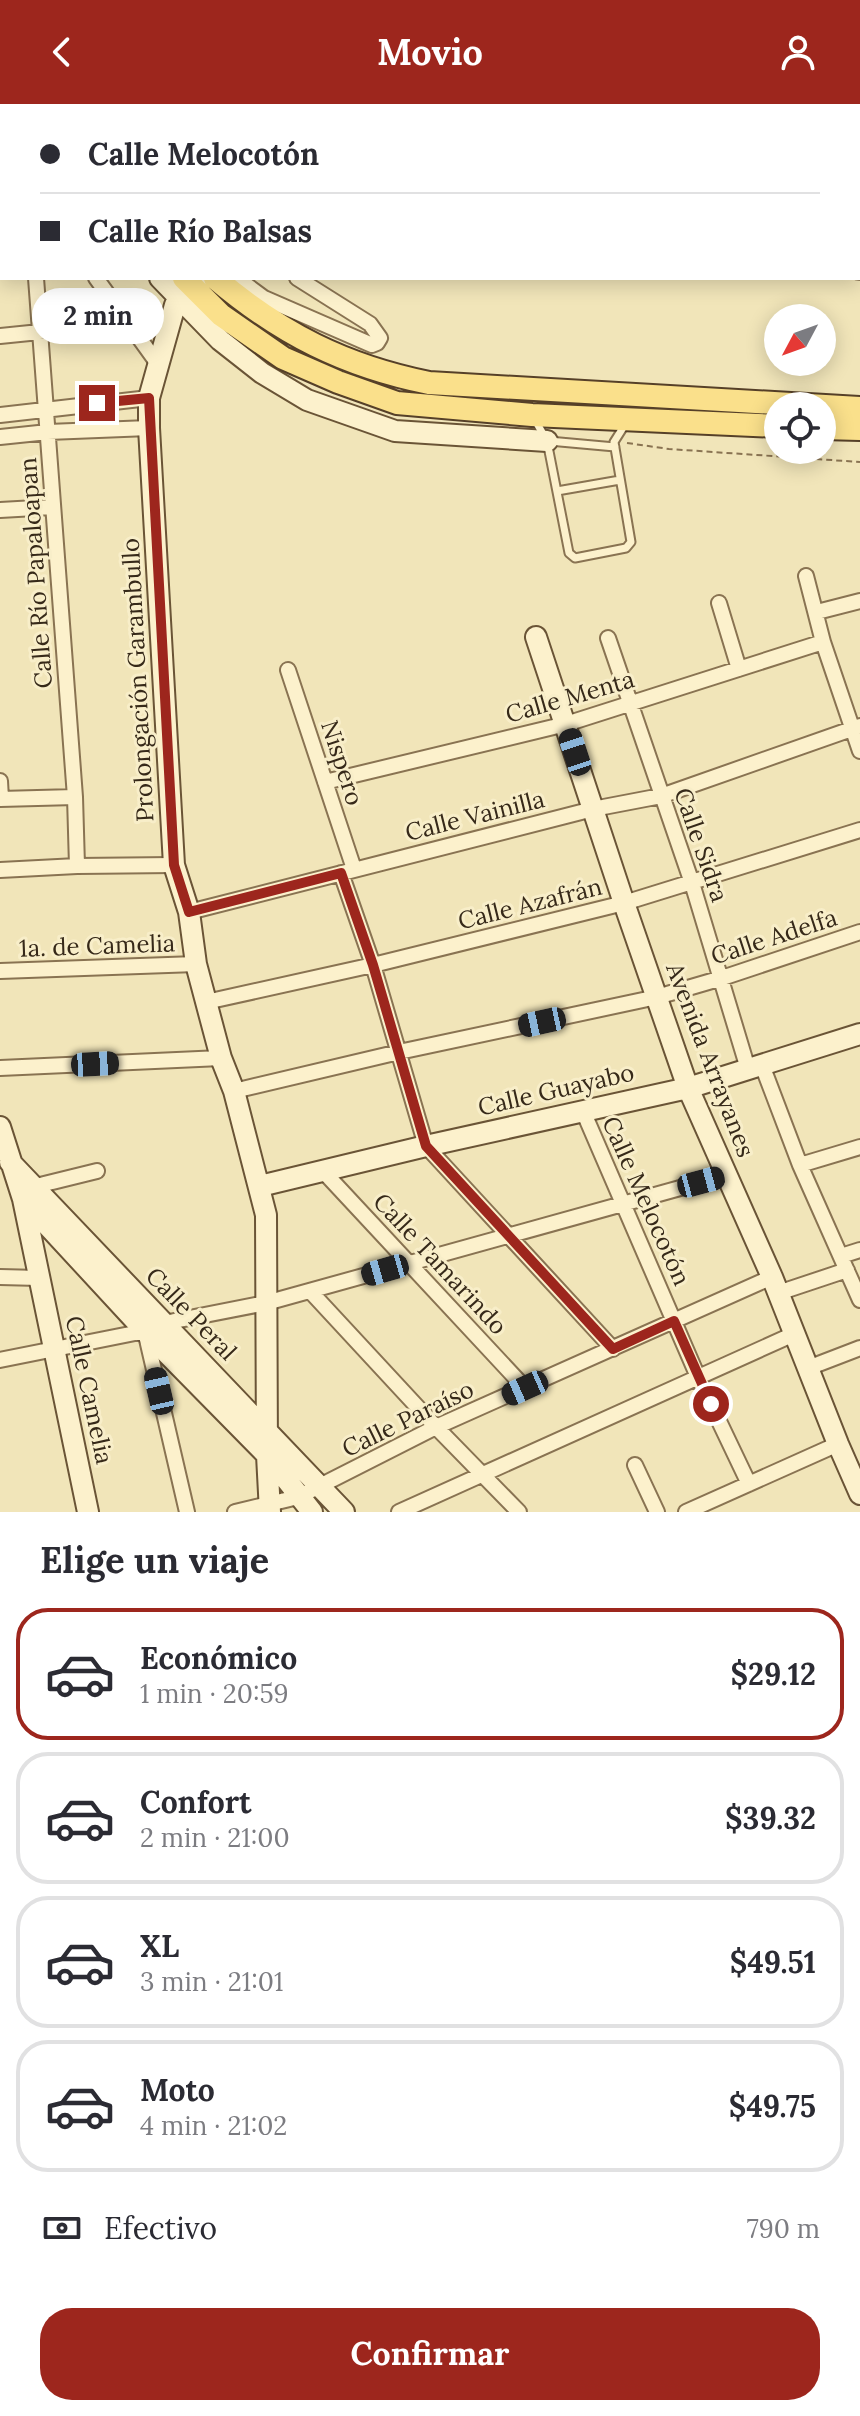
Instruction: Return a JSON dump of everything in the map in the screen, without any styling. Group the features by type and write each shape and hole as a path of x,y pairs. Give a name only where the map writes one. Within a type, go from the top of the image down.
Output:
{"main road":[{"path":"219,280 251,298 288,332 341,358 388,375 429,383 860,408"},
{"path":"189,285 221,315 226,332 338,382 397,403 532,415 764,425"},
{"path":"836,428 860,429"}],"street":[{"name":"Calle Río Papaloapan","path":"36,280 75,797 77,866"},
{"path":"97,280 158,364"},
{"path":"168,280 189,285"},
{"path":"238,280 251,298 372,345 377,343 380,338 370,324 300,280"},
{"name":"Prolongación Garambullo","path":"189,285 175,305 149,398 174,865 189,912 196,964 221,1058 234,1091 266,1215 270,1508"},
{"path":"251,298 226,332 262,373 307,400 395,431 547,441"},
{"path":"0,336 128,323"},
{"path":"0,415 149,398"},
{"path":"0,437 149,428"},
{"path":"0,510 53,507"},
{"path":"806,576 823,642 856,728 860,751"},
{"path":"817,612 860,601"},
{"path":"719,603 739,669"},
{"name":"Avenida Arrayanes","path":"536,637 688,1088 808,1368 847,1451 860,1494"},
{"name":"Calle Sidra","path":"608,638 755,1067 860,1300"},
{"name":"Calle Menta","path":"325,782 566,724 823,642"},
{"name":"Nispero","path":"288,670 325,782 373,965 426,1146 613,1349"},
{"name":"Calle Vainilla","path":"189,912 593,809 661,796 856,728"},
{"path":"0,781 1,799 75,797"},
{"name":"Calle Azafrán","path":"206,1002 373,965 624,903 860,830"},
{"path":"0,870 174,865"},
{"name":"Calle Adelfa","path":"234,1091 657,997 860,932"},
{"name":"1a. de Camelia","path":"0,971 196,964"},
{"name":"Calle Guayabo","path":"260,1186 688,1088 860,1034"},
{"path":"0,1068 221,1058"},
{"name":"Calle Melocotón","path":"583,1111 698,1377 749,1484"},
{"path":"0,1127 5,1157"},
{"path":"800,1165 860,1147"},
{"name":"Calle Peral","path":"5,1157 28,1193 154,1327 267,1455 305,1504"},
{"path":"28,1193 97,1171"},
{"name":"Calle Tamarindo","path":"323,1171 525,1388"},
{"path":"0,1360 266,1303 727,1175"},
{"name":"Calle Camelia","path":"28,1193 39,1278 88,1512"},
{"name":"Calle Paraíso","path":"235,1512 305,1504 319,1486 436,1427 674,1321 844,1263 860,1250"},
{"path":"0,1277 39,1278"},
{"path":"310,1291 519,1512"},
{"path":"154,1327 187,1512"},
{"name":"Calle Peral","path":"154,1327 267,1429 344,1512"},
{"path":"399,1512 794,1334"},
{"path":"808,1368 860,1348"},
{"path":"686,1512 749,1484 847,1451"},
{"path":"635,1465 657,1512"}],"lane":[{"path":"532,415 547,441 569,553 575,558 626,548 631,542 614,442 629,419"},
{"path":"547,441 615,447"},
{"path":"557,491 620,480"}],"route":[{"path":"97,403 149,398 174,865 189,912 341,873 373,965 426,1146 613,1349 674,1321 711,1404"}]}
